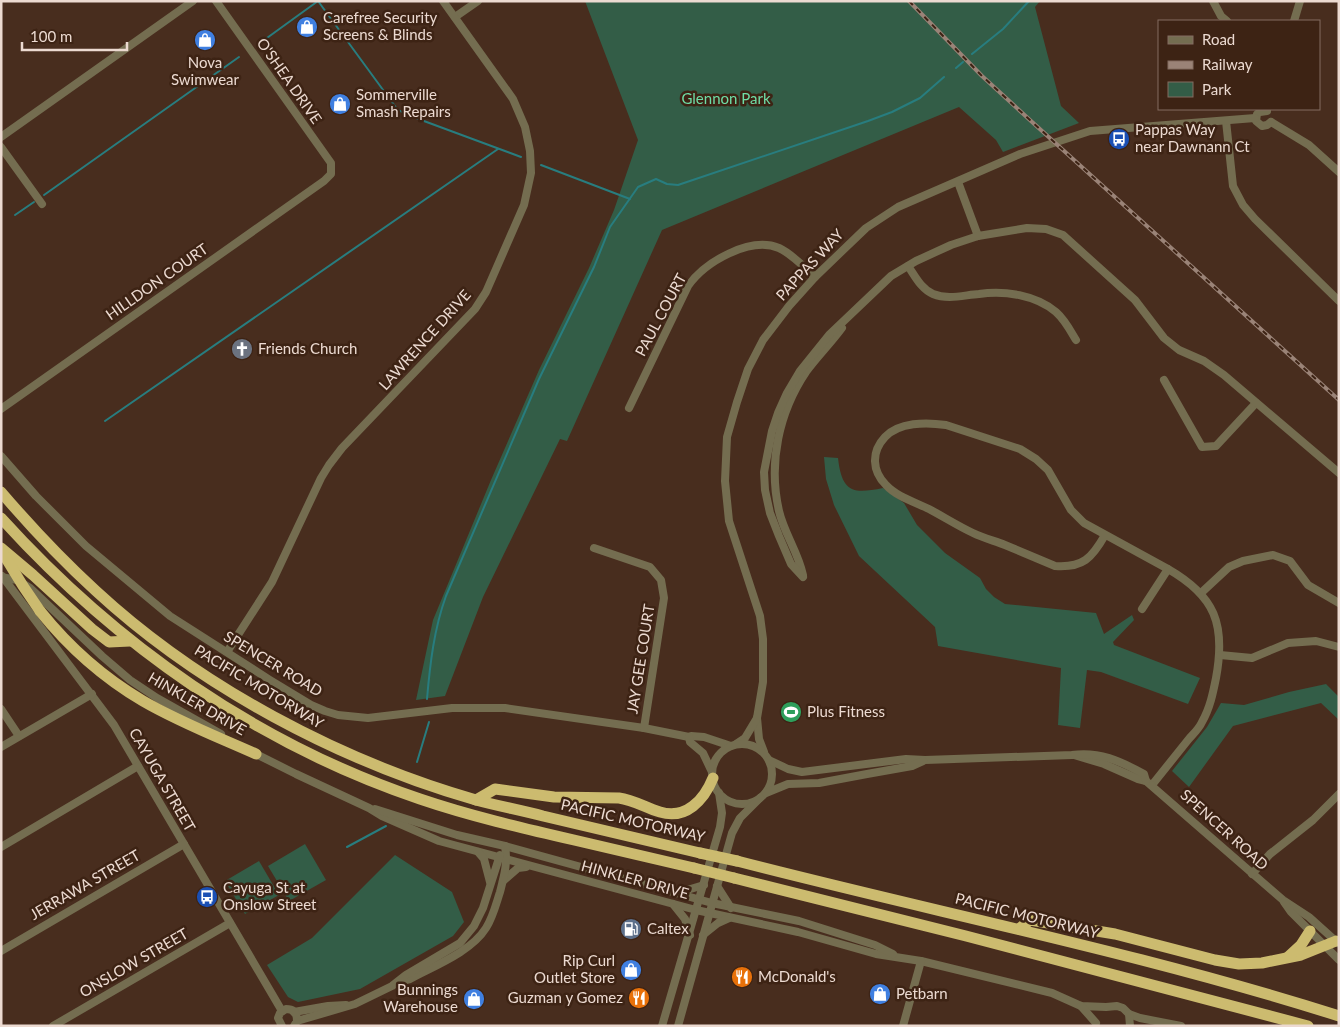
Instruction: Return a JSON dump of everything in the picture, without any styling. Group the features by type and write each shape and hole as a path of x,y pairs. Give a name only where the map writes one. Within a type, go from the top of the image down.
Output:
{"highway":[{"name":"PACIFIC MOTORWAY","path":"1,492 27,522 97,592 192,666 281,721 392,771 476,800 1020,929 1240,985 1339,1016"},
{"name":"PACIFIC MOTORWAY","path":"1,518 59,579 130,642 184,680 263,730 327,762 376,783 477,817 694,868 966,936 1308,1026"},
{"path":"1,549 108,642 130,642"},
{"path":"1,549 17,578 40,611 78,652 132,694 165,713 256,754"},
{"path":"476,800 495,789 554,797 620,798 659,812 676,814 691,808 703,797 712,775"},
{"path":"1020,929 1030,920 1114,934 1215,960 1239,964 1262,963 1301,955 1333,943"},
{"path":"1288,957 1301,946 1310,931"}],"street":[{"path":"1,137 193,1"},
{"name":"O'SHEA DRIVE","path":"216,1 331,163 331,174 329,177"},
{"name":"LAWRENCE DRIVE","path":"227,652 276,575 329,465 342,448 470,316 480,302 523,210 528,195 530,151 525,127 513,99 443,1"},
{"path":"455,17 478,1"},
{"path":"1214,1 1220,16 1226,20"},
{"path":"1294,20 1300,1"},
{"path":"1267,110 1271,116 1271,122 1262,126 1257,124 1255,118 1260,112 1267,110"},
{"name":"PAPPAS WAY","path":"764,752 759,739 757,718 763,682 763,639 760,616 729,521 725,481 727,437 748,369 763,340 815,277 866,228 898,207 1020,154 1090,131 1255,118"},
{"path":"1226,121 1233,186 1243,205 1339,301"},
{"path":"1271,122 1309,144 1339,172"},
{"path":"1,146 42,204"},
{"name":"HILLDON COURT","path":"1,410 329,177"},
{"path":"958,182 978,236"},
{"path":"851,315 807,372 786,412 779,433 774,471 775,491 781,518 801,567 803,577 792,564 770,514 765,490 764,472 772,431 787,393 815,351 829,335 891,276 951,245 978,236 1027,228 1046,229 1063,235 1135,300 1164,338 1179,350 1204,361 1224,375 1339,473"},
{"name":"PAUL COURT","path":"629,408 688,286 694,277 710,264 748,246 761,244 780,248 815,277"},
{"path":"908,266 927,291 935,295 955,297 987,293 1011,294 1045,304 1065,322 1076,340"},
{"path":"1164,380 1202,446 1216,446 1256,402"},
{"path":"1105,535 1096,552 1087,560 1066,567 1055,566 974,534 895,493 879,477 875,467 875,454 881,441 889,432 900,426 935,423 1020,449 1036,459 1048,470 1071,510 1084,524 1105,535 1168,569 1189,582 1201,593 1216,618 1220,642 1220,655 1208,710 1201,724 1149,783"},
{"name":"SPENCER ROAD","path":"1,456 42,502 114,570 170,616 311,705 338,715 368,718 452,708 488,707 519,709 644,728 688,737 704,737 734,745"},
{"name":"JAY GEE COURT","path":"594,548 650,567 661,580 664,598 644,728"},
{"path":"1201,593 1228,567 1243,561 1273,555 1290,561 1308,585 1339,603"},
{"name":"HINKLER DRIVE","path":"1,566 17,572 33,590 102,656 130,680 156,698 256,754 423,835 498,858 696,910 798,932 876,954 921,961 1052,993 1081,1006 1117,1006 1123,1008 1128,1014 1181,1026"},
{"path":"1142,609 1168,569"},
{"name":"HINKLER DRIVE","path":"2,576 21,582 33,590"},
{"name":"CAYUGA STREET","path":"2,576 114,725 282,1011"},
{"path":"1220,655 1252,658 1288,643 1316,641 1339,647"},
{"path":"1,747 92,694"},
{"path":"1,708 19,736"},
{"name":"PAPPAS WAY","path":"734,745 745,738 757,718"},
{"path":"662,1026 690,935 722,814 719,793 703,754 690,742 688,737"},
{"path":"678,1026 735,826 740,818 770,786 772,768 764,752 756,747 746,744 734,745 718,756 712,775"},
{"name":"SPENCER ROAD","path":"769,760 796,772 826,770 906,759 1072,755 1106,760 1138,780 1149,783 1252,874 1283,900 1308,917 1333,943 1339,960"},
{"name":"SPENCER ROAD","path":"762,796 788,784 819,782 868,774 912,766 925,760"},
{"path":"866,764 868,774"},
{"path":"1,847 138,766"},
{"path":"719,793 734,803 743,804 762,796"},
{"path":"1252,874 1270,854 1302,829 1339,794"},
{"name":"HINKLER DRIVE","path":"370,808 457,835 505,846 712,904 799,921 875,945 900,957"},
{"name":"JERRAWA STREET","path":"1,951 184,844"},
{"path":"400,982 406,975 460,943 479,917 498,858 505,846"},
{"path":"280,1025 278,1018 282,1011 290,1009 296,1013 296,1023 355,1004 400,982 410,980 466,949 476,941 488,924 508,860 505,846"},
{"path":"478,852 484,859 490,884"},
{"path":"503,881 518,868 531,866"},
{"path":"611,876 621,890"},
{"path":"676,894 704,885"},
{"path":"717,886 732,908"},
{"name":"SPENCER ROAD","path":"1283,900 1310,931 1333,943"},
{"path":"673,904 685,920 690,935"},
{"path":"703,935 718,922 729,918"},
{"name":"ONSLOW STREET","path":"53,1026 230,923"},
{"path":"903,1026 921,961"},
{"path":"294,1012 328,1006 355,1004"},
{"name":"HINKLER DRIVE","path":"1081,1006 1096,1024"},
{"name":"HINKLER DRIVE","path":"1096,1024 1099,1013 1106,1007"},
{"path":"1128,1014 1130,1026"},
{"path":"1141,1026 1153,1021"}],"green space":[{"name":"Glennon Park","path":"585,1 1040,1 1035,7 1061,106 1079,123 1003,152 996,140 959,107 662,230 567,441 560,439 483,597 445,696 416,700 433,620 539,370 589,268 614,210 638,140"},
{"path":"824,457 838,458 842,478 851,488 864,491 883,488 904,503 917,525 945,553 980,578 986,589 1005,604 1096,613 1104,634 1132,615 1134,620 1113,642 1114,645 1200,678 1188,704 1101,672 1087,670 1080,728 1058,725 1061,668 938,646 935,627 859,556 834,505 826,479"},
{"path":"1326,684 1339,697 1339,720 1321,703 1233,726 1189,787 1172,771 1207,727 1221,703 1244,705"},
{"path":"305,844 326,880 289,901 268,866"},
{"path":"395,855 452,892 464,922 453,936 360,989 298,1002 288,997 267,965 312,938"},
{"path":"259,861 279,895 245,914 225,881"}],"waterway":[{"path":"318,1 397,109 405,114 521,157"},
{"path":"260,43 318,1"},
{"path":"972,54 1003,29 1029,1"},
{"path":"44,195 239,57"},
{"path":"956,68 963,62"},
{"path":"427,699 433,647 438,621 446,596 539,379 594,267 610,227 638,187 656,179 667,184 678,185 868,121 920,98 944,77"},
{"path":"105,421 498,149"},
{"path":"541,165 630,199"},
{"path":"15,215 34,202"},
{"path":"417,762 429,722"},
{"path":"347,847 386,826"}],"railway":[{"path":"909,1 982,76 1339,400"}],"place":[{"name":"Carefree Security Screens & Blinds","path":"307,27"},
{"name":"Nova Swimwear","path":"205,40"},
{"name":"Sommerville Smash Repairs","path":"340,104"},
{"name":"Pappas Way near Dawnann Ct","path":"1119,139"},
{"name":"Friends Church","path":"242,349"},
{"name":"Plus Fitness","path":"791,712"},
{"name":"Cayuga St at Onslow Street","path":"207,897"},
{"name":"Caltex","path":"631,929"},
{"name":"Rip Curl Outlet Store","path":"631,970"},
{"name":"McDonald's","path":"742,977"},
{"name":"Petbarn","path":"880,994"},
{"name":"Guzman y Gomez","path":"639,998"},
{"name":"Bunnings Warehouse","path":"474,999"}]}
